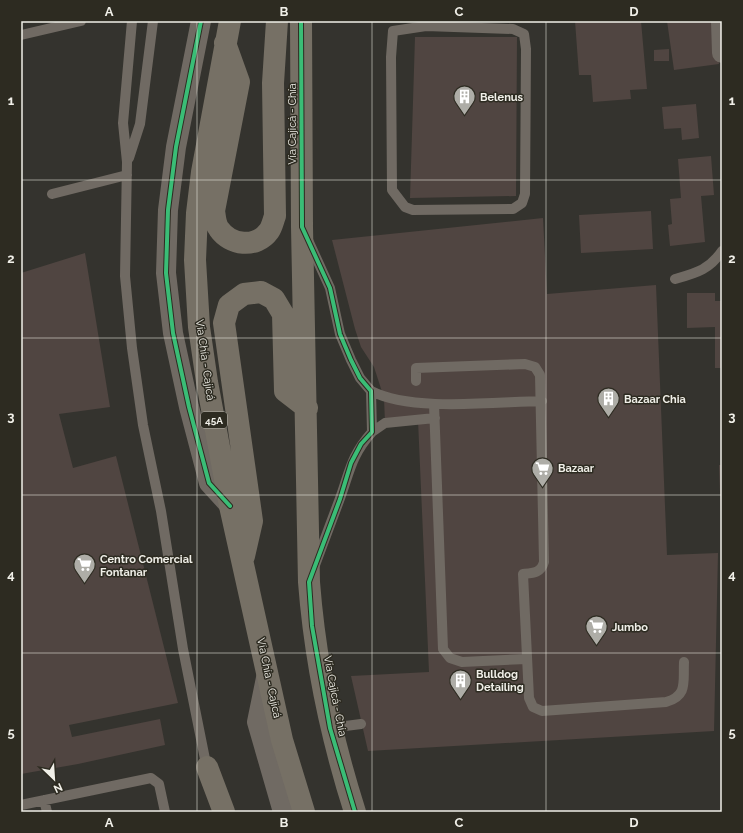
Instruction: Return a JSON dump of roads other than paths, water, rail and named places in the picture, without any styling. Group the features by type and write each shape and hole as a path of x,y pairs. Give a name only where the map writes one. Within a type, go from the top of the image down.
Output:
{"highway":[{"name":"Vía Chía - Cajicá","path":"230,21 202,172 197,214 195,260 199,327 207,382 230,506 268,669 282,740 304,812"},
{"path":"225,42 239,82 214,211 217,227 227,239 241,244 256,242 269,231 275,216 274,83 277,21"},
{"name":"Vía Cajicá - Chía","path":"301,21 302,227 307,408 309,582 312,626 330,728 355,812"},
{"path":"243,559 252,521 224,323 229,305 244,294 260,292 274,299 283,314 285,391 307,408"},
{"path":"207,767 224,812"}],"street":[{"path":"201,21 176,147 168,210 166,272 174,333 189,407 209,483 230,506"},
{"path":"721,21 722,53"},
{"path":"268,669 257,722 283,812"}],"lane":[{"path":"21,35 81,21"},
{"path":"132,21 123,123 127,162 125,276 132,348 143,424 161,511 182,649 207,767 214,812"},
{"path":"127,162 140,124 153,21"},
{"path":"434,24 513,28 524,34 526,49 525,194 522,203 513,209 413,210 405,207 392,190 391,57 393,31 434,24"},
{"path":"52,194 127,175"},
{"path":"302,227 330,288 340,334 350,360 360,378 371,391 384,398 420,404 542,401"},
{"path":"675,280 697,272 713,263 722,251"},
{"path":"416,381 416,368 525,364 535,367 540,375 542,401 544,562 541,570 523,574 526,659 530,703 542,711 666,702 677,699 682,694 684,662"},
{"path":"371,391 372,432"},
{"path":"434,404 443,649 450,658 462,662 526,659"},
{"path":"309,582 340,499 351,463 361,444 372,432 385,423 435,418"},
{"path":"330,728 361,724"},
{"path":"21,805 151,778 159,784 165,812"},
{"path":"44,800 47,812"}],"place":[{"name":"Belenus","path":"465,116"},
{"name":"Bazaar Chia","path":"609,418"},
{"name":"Bazaar","path":"543,488"},
{"name":"Centro Comercial Fontanar","path":"85,584"},
{"name":"Jumbo","path":"596,646"},
{"name":"Bulldog Detailing","path":"460,700"}]}
